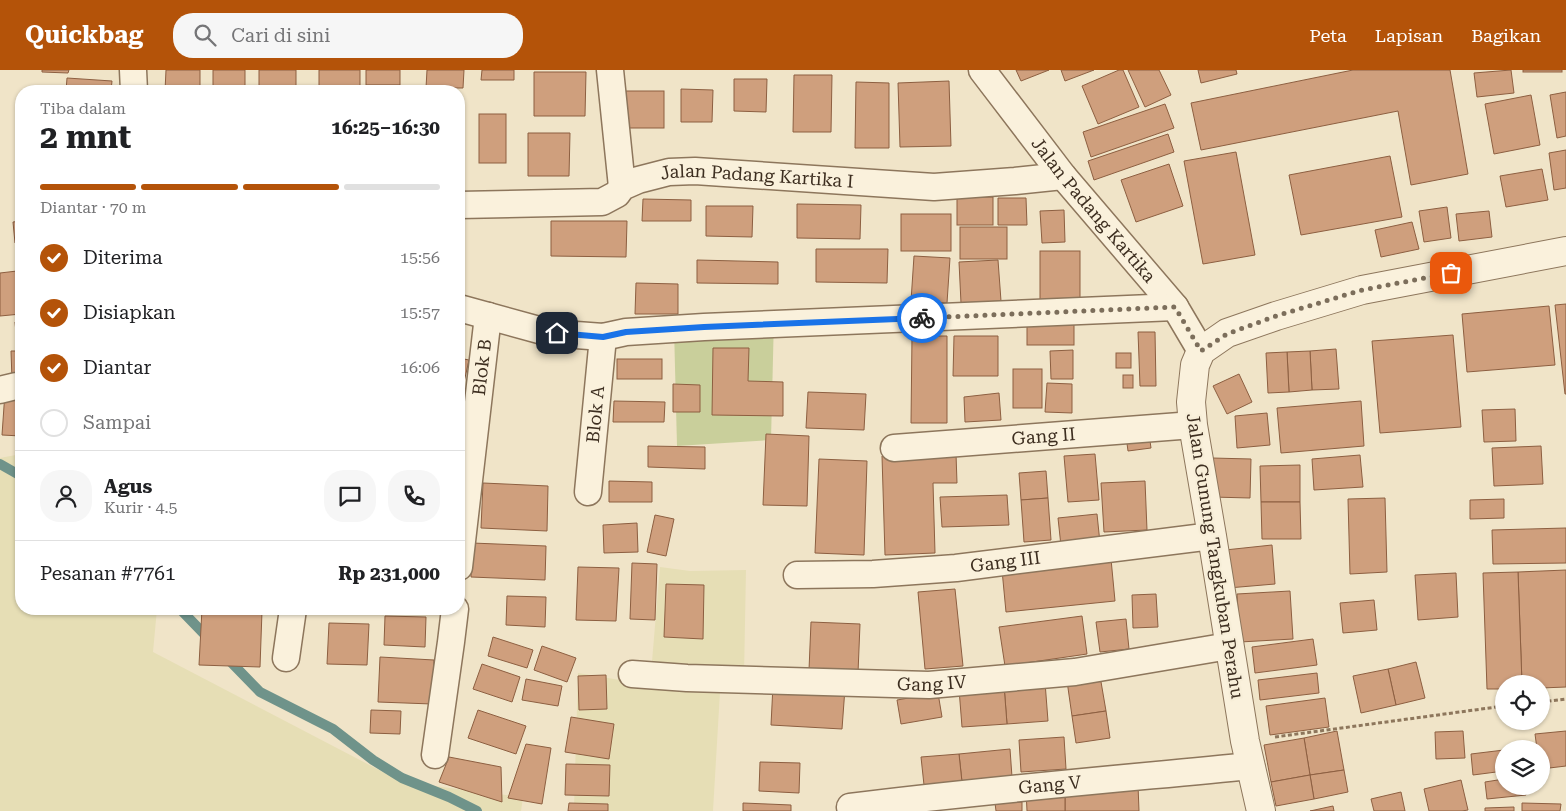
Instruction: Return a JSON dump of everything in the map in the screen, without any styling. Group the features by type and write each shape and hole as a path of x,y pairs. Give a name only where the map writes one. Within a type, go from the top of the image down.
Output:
{"street":[{"path":"132,70 133,85"},
{"path":"610,70 622,187"},
{"name":"Jalan Padang Kartika","path":"982,70 1063,176 1175,307 1201,351"},
{"name":"Jalan Padang Kartika I","path":"465,205 602,202 617,194 622,187 638,180 669,172 695,171 934,187 1063,176"},
{"path":"1201,351 1227,334 1276,316 1362,290 1566,251"},
{"path":"465,310 539,330 603,337 626,332 704,327 1175,307"},
{"name":"Blok B","path":"465,515 488,316"},
{"name":"Blok A","path":"588,492 603,337"},
{"name":"Jalan Gunung Tangkuban Perahu","path":"1201,351 1195,365 1191,402 1193,425 1229,646 1248,753 1261,811"},
{"path":"0,390 15,386"},
{"name":"Gang II","path":"894,448 1193,425"},
{"name":"Gang III","path":"798,575 874,574 956,568 1212,536"},
{"path":"286,658 292,615"},
{"path":"435,755 454,615"},
{"name":"Gang IV","path":"632,674 696,679 928,685 1075,672 1229,646"},
{"name":"Gang V","path":"850,807 951,794 1014,790 1248,753"}],"path":[{"path":"1550,701 1566,699"},
{"path":"1248,753 1495,708"}],"shaded area":[{"path":"15,455 15,615 156,615 153,652 402,782 523,797 521,811 0,811 0,458"},
{"path":"660,567 690,571 746,570 744,675 721,675 713,811 603,811 574,808 578,673 650,685"}],"green space":[{"path":"774,317 771,440 677,446 674,328"}],"building":[{"path":"42,70 69,70 68,73 42,72"},
{"path":"166,70 200,70 200,85 165,85"},
{"path":"213,70 245,70 245,85 213,85"},
{"path":"259,70 296,70 296,85 259,85"},
{"path":"319,70 360,70 360,85 319,85"},
{"path":"366,70 400,70 400,85 366,85"},
{"path":"427,70 464,70 463,85 426,85"},
{"path":"482,70 514,70 514,80 481,80"},
{"path":"1016,70 1049,70 1021,81"},
{"path":"1061,70 1094,70 1065,81"},
{"path":"1123,70 1139,107 1098,124 1082,86"},
{"path":"1128,70 1159,70 1171,95 1145,107"},
{"path":"1198,70 1236,70 1237,74 1201,83"},
{"path":"1353,70 1450,70 1468,174 1411,185 1398,111 1201,150 1191,103"},
{"path":"1511,70 1514,93 1477,97 1474,73"},
{"path":"1523,70 1562,70 1562,72 1523,72"},
{"path":"534,72 586,72 585,116 534,116"},
{"path":"794,75 832,75 831,132 793,132"},
{"path":"67,78 112,81 112,85 66,85"},
{"path":"734,79 767,79 766,112 734,111"},
{"path":"949,81 951,146 900,147 898,83"},
{"path":"856,82 889,83 889,148 855,148"},
{"path":"681,89 713,90 712,122 681,122"},
{"path":"626,91 664,91 664,128 626,128"},
{"path":"1566,92 1566,136 1557,138 1550,95"},
{"path":"1531,95 1540,145 1494,154 1485,104"},
{"path":"1165,104 1174,128 1091,157 1083,132"},
{"path":"479,114 506,114 506,163 479,163"},
{"path":"528,133 570,133 569,176 528,176"},
{"path":"1168,134 1174,152 1094,180 1088,161"},
{"path":"1566,150 1566,188 1554,190 1549,153"},
{"path":"1236,152 1255,255 1203,264 1184,161"},
{"path":"1390,156 1402,217 1301,235 1289,175"},
{"path":"1169,164 1183,206 1136,222 1121,180"},
{"path":"1542,169 1548,200 1506,207 1500,176"},
{"path":"957,197 993,197 993,225 957,225"},
{"path":"998,198 1026,198 1027,225 998,225"},
{"path":"643,199 691,200 691,221 642,221"},
{"path":"797,204 861,205 860,239 797,238"},
{"path":"706,206 753,206 752,237 706,236"},
{"path":"1447,207 1451,238 1424,242 1419,211"},
{"path":"1064,210 1065,242 1042,243 1040,211"},
{"path":"1489,211 1492,237 1459,241 1456,214"},
{"path":"901,214 951,214 951,251 901,251"},
{"path":"551,221 627,221 626,257 551,256"},
{"path":"13,222 15,222 15,243"},
{"path":"1412,222 1419,249 1381,257 1375,230"},
{"path":"960,227 1007,227 1007,259 960,259"},
{"path":"816,249 888,249 887,283 816,282"},
{"path":"1040,251 1080,251 1080,303 1040,303"},
{"path":"914,256 950,258 947,303 911,301"},
{"path":"697,260 778,262 778,284 697,283"},
{"path":"998,260 1001,301 961,303 959,262"},
{"path":"15,271 15,315 0,316 0,273"},
{"path":"636,283 678,284 678,314 635,314"},
{"path":"1566,304 1566,394 1565,394 1555,305"},
{"path":"1549,306 1555,365 1467,372 1462,314"},
{"path":"1027,321 1074,321 1074,345 1027,345"},
{"path":"1138,332 1155,332 1156,386 1140,386"},
{"path":"1453,335 1461,427 1380,433 1372,341"},
{"path":"912,336 947,336 947,423 911,423"},
{"path":"954,336 998,336 998,376 953,376"},
{"path":"713,348 749,348 748,381 783,382 783,416 712,415"},
{"path":"1336,349 1339,389 1312,390 1310,351"},
{"path":"1073,350 1073,379 1051,379 1050,351"},
{"path":"11,351 15,351 15,380 12,380"},
{"path":"1310,351 1312,390 1289,392 1287,352"},
{"path":"1287,352 1289,392 1268,393 1266,353"},
{"path":"1116,353 1131,353 1131,368 1116,368"},
{"path":"465,359 469,360 465,378"},
{"path":"617,359 662,359 662,379 617,379"},
{"path":"1013,369 1042,369 1042,408 1013,408"},
{"path":"1239,374 1252,402 1227,414 1213,386"},
{"path":"1123,375 1133,375 1133,388 1123,388"},
{"path":"1047,383 1072,384 1072,413 1045,412"},
{"path":"673,384 700,385 700,412 673,412"},
{"path":"5,392 15,393 15,436 2,435"},
{"path":"808,392 866,394 864,430 806,428"},
{"path":"999,393 1001,420 965,422 964,397"},
{"path":"614,401 665,402 664,422 613,422"},
{"path":"1361,401 1364,446 1281,453 1277,408"},
{"path":"1515,409 1516,441 1484,442 1482,410"},
{"path":"1267,413 1270,445 1237,448 1235,416"},
{"path":"766,434 809,436 807,506 763,505"},
{"path":"1149,434 1151,448 1128,451 1126,436"},
{"path":"648,446 705,447 705,469 648,467"},
{"path":"1541,446 1543,484 1494,486 1492,448"},
{"path":"956,454 957,483 933,483 935,553 885,555 882,456"},
{"path":"1095,454 1099,500 1068,502 1064,456"},
{"path":"1360,455 1363,487 1314,490 1312,459"},
{"path":"1212,458 1251,459 1250,498 1212,497"},
{"path":"819,459 867,461 864,555 815,553"},
{"path":"1300,465 1300,502 1261,502 1260,466"},
{"path":"1046,471 1048,498 1021,500 1019,473"},
{"path":"609,481 652,482 652,502 609,502"},
{"path":"1145,481 1147,530 1104,532 1101,483"},
{"path":"483,483 548,486 547,531 481,528"},
{"path":"1007,495 1009,525 942,527 940,497"},
{"path":"1048,498 1051,540 1024,542 1021,500"},
{"path":"1385,498 1387,572 1350,574 1348,499"},
{"path":"1504,499 1504,518 1470,519 1470,500"},
{"path":"1261,502 1300,502 1301,539 1262,539"},
{"path":"1097,514 1100,543 1061,546 1058,518"},
{"path":"655,515 674,519 666,556 647,552"},
{"path":"637,523 638,552 604,553 603,525"},
{"path":"1566,528 1566,563 1493,564 1492,530"},
{"path":"472,543 546,546 545,580 471,577"},
{"path":"1272,545 1275,584 1228,588 1225,550"},
{"path":"1111,559 1115,601 1006,612 1002,570"},
{"path":"632,563 657,564 655,620 630,619"},
{"path":"578,567 619,568 616,621 576,620"},
{"path":"1566,570 1566,687 1550,688 1550,675 1522,675 1518,572"},
{"path":"1518,572 1522,675 1495,675 1495,689 1487,689 1483,573"},
{"path":"1456,573 1458,617 1418,620 1415,575"},
{"path":"666,584 704,585 703,639 664,637"},
{"path":"955,589 963,666 925,669 918,592"},
{"path":"1290,591 1293,639 1240,642 1237,594"},
{"path":"1156,594 1158,627 1133,628 1132,595"},
{"path":"507,596 546,597 545,627 506,625"},
{"path":"1374,600 1377,630 1343,633 1340,603"},
{"path":"202,615 262,615 260,667 199,665"},
{"path":"385,616 426,617 425,647 384,645"},
{"path":"1082,616 1087,654 1005,666 999,627"},
{"path":"1126,619 1129,649 1100,652 1096,622"},
{"path":"811,622 860,624 858,673 809,670"},
{"path":"329,623 369,624 367,665 327,664"},
{"path":"493,637 533,650 527,668 488,656"},
{"path":"1313,639 1317,665 1255,673 1252,647"},
{"path":"542,646 576,658 567,682 534,670"},
{"path":"380,657 434,660 432,704 378,702"},
{"path":"1416,662 1425,698 1396,705 1388,669"},
{"path":"482,664 520,677 512,702 473,689"},
{"path":"1388,669 1396,705 1361,713 1353,676"},
{"path":"1317,673 1319,693 1260,700 1258,680"},
{"path":"606,675 607,709 579,710 578,676"},
{"path":"1100,676 1106,711 1072,716 1067,681"},
{"path":"526,679 562,686 558,706 522,700"},
{"path":"1045,682 1048,721 1007,724 1004,685"},
{"path":"773,685 845,688 842,729 771,725"},
{"path":"1004,685 1007,724 962,727 959,689"},
{"path":"938,693 942,717 901,724 897,700"},
{"path":"1325,698 1329,727 1270,735 1266,706"},
{"path":"371,710 401,711 400,734 370,733"},
{"path":"478,710 526,726 516,754 468,738"},
{"path":"1106,711 1110,738 1076,743 1072,716"},
{"path":"571,717 614,724 609,759 565,752"},
{"path":"1337,731 1344,770 1310,775 1304,738"},
{"path":"1463,731 1465,758 1436,759 1435,732"},
{"path":"1566,731 1566,766 1550,768 1550,740 1536,740 1535,734"},
{"path":"1064,737 1066,769 1021,772 1019,740"},
{"path":"1304,738 1310,775 1271,782 1264,745"},
{"path":"526,744 551,748 542,804 508,798"},
{"path":"1010,749 1012,777 962,782 959,754"},
{"path":"1495,751 1495,772 1473,775 1471,754"},
{"path":"959,754 962,782 924,785 921,757"},
{"path":"449,757 501,767 502,802 439,782"},
{"path":"760,762 800,763 799,793 759,791"},
{"path":"566,764 610,765 609,796 565,795"},
{"path":"1344,770 1348,792 1314,799 1310,775"},
{"path":"1310,775 1314,799 1276,806 1271,782"},
{"path":"1461,780 1468,810 1429,811 1424,789"},
{"path":"1495,780 1495,795 1526,795 1487,799 1485,782"},
{"path":"1138,785 1139,811 1065,811 1065,788"},
{"path":"1065,788 1065,811 1027,811 1026,790"},
{"path":"1401,792 1405,811 1374,811 1371,799"},
{"path":"1022,802 1022,811 996,811 995,803"},
{"path":"569,803 608,804 608,811 568,811"},
{"path":"743,803 791,805 791,811 743,811"},
{"path":"1522,803 1561,804 1560,811 1522,811"},
{"path":"1333,806 1334,811 1310,811"},
{"path":"1514,807 1514,811 1485,811 1485,808"}],"waterway":[{"path":"0,464 15,473"},
{"path":"186,615 209,639"},
{"path":"226,657 260,692 333,729 373,760 402,778 449,797 477,811"}],"way so far":[{"path":"922,318 1175,307 1201,351 1227,334 1276,316 1362,290 1451,273"}],"route":[{"path":"557,333 603,337 626,332 704,327 922,318"}]}
